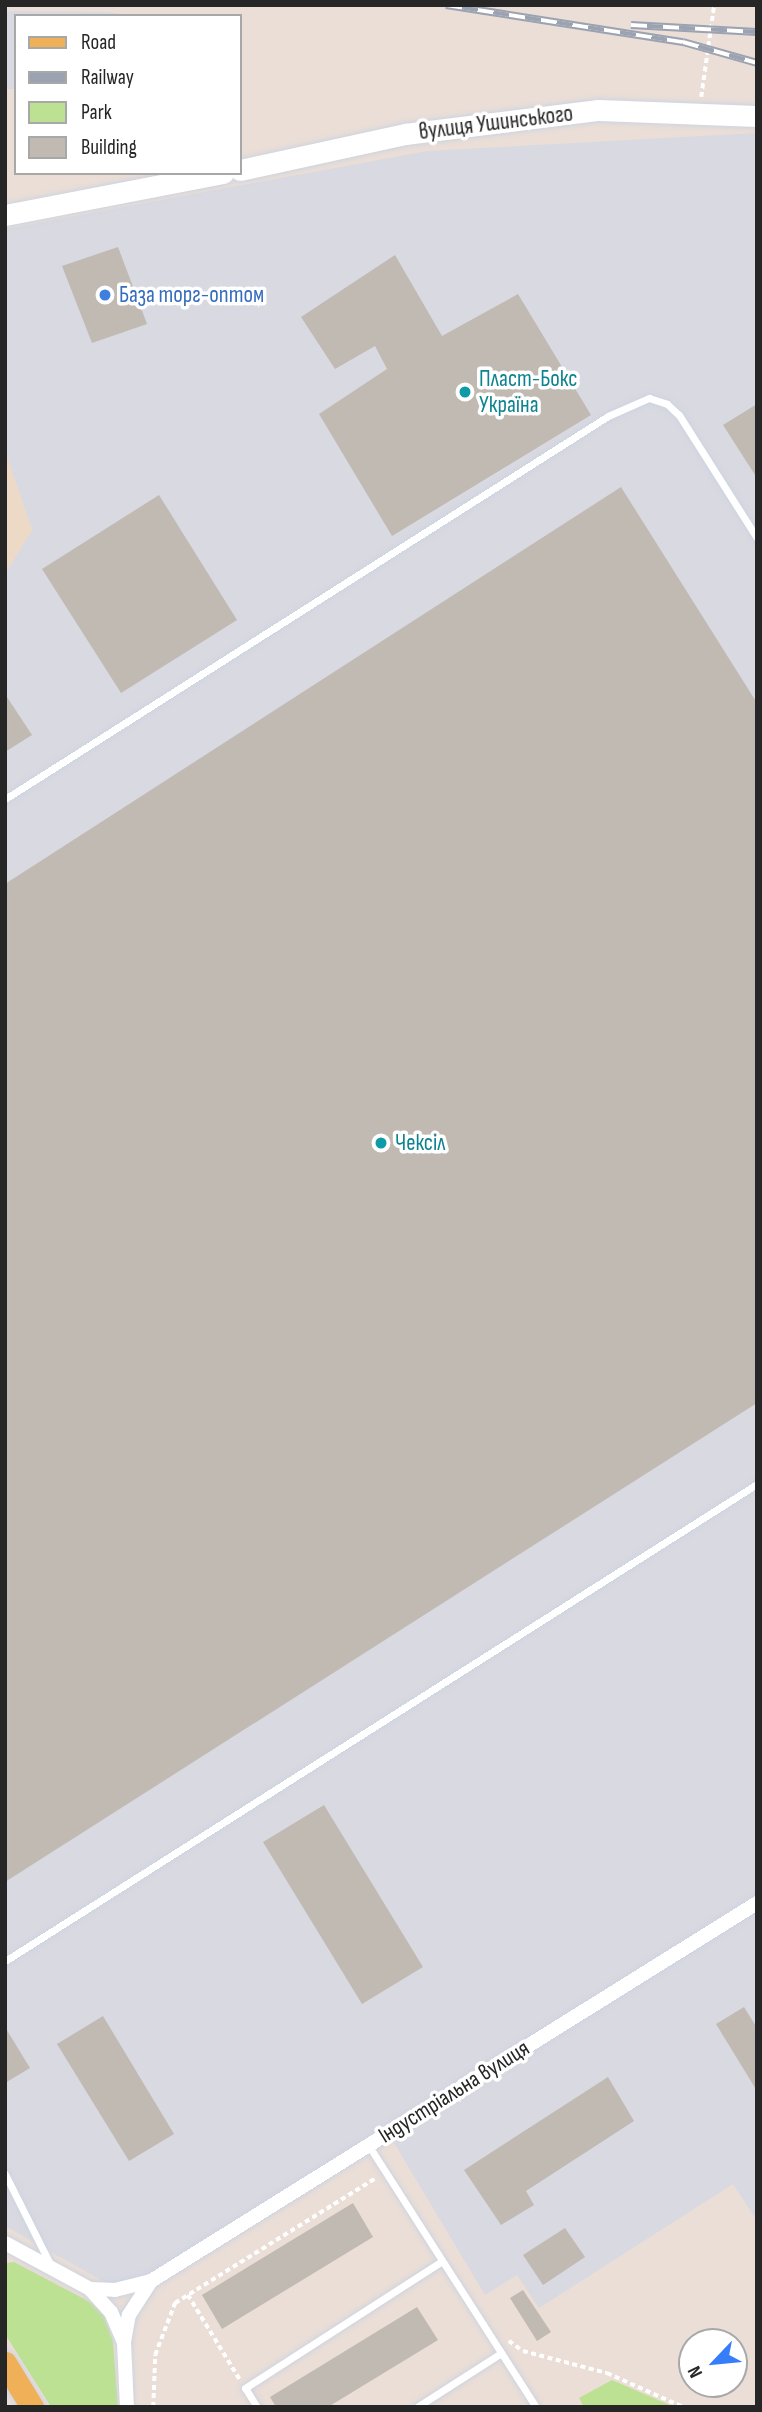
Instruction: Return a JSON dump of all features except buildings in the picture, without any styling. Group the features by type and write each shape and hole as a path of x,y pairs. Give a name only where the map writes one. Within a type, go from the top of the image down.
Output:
{"main road":[{"path":"5,2363 32,2407"}],"street":[{"name":"вулиця Ушинського","path":"242,170 405,134 599,110 757,116"},
{"path":"5,215 213,175"},
{"name":"Індустріальна вулиця","path":"90,2289 115,2290 151,2281 757,1903"},
{"path":"9,2248 90,2289 111,2312 124,2342 127,2407"},
{"name":"Індустріальна вулиця","path":"124,2342 129,2315 151,2281"}],"lane":[{"path":"5,799 608,416 649,398 667,404 679,415 757,538"},
{"path":"5,1961 757,1484"},
{"path":"369,2146 536,2407"},
{"path":"5,2174 54,2270"},
{"path":"257,2407 246,2389 442,2261"},
{"path":"417,2407 501,2353"}],"path":[{"path":"699,113 714,5"},
{"path":"153,2407 155,2355 175,2303 386,2171"},
{"path":"188,2295 246,2389"},
{"path":"481,2322 523,2351 587,2366 683,2407"}],"shaded area":[{"path":"5,11 122,14 14,14 14,89 5,89"},
{"path":"757,133 757,2221 733,2184 539,2308 517,2275 485,2295 388,2133 151,2281 110,2285 5,2226 5,574 32,530 5,451 5,229 427,151"},
{"path":"5,451 32,530 5,574"}],"green space":[{"path":"14,2262 90,2302 104,2316 113,2341 118,2407 51,2407 5,2334 5,2263"},
{"path":"612,2380 673,2407 584,2407 579,2398"}],"railway":[{"path":"446,5 683,42 757,63"},
{"path":"631,25 757,32"}],"place":[{"name":"База торг-оптом","path":"105,295"},
{"name":"Пласт-Бокс Україна","path":"465,392"},
{"name":"Чексіл","path":"381,1143"}]}
